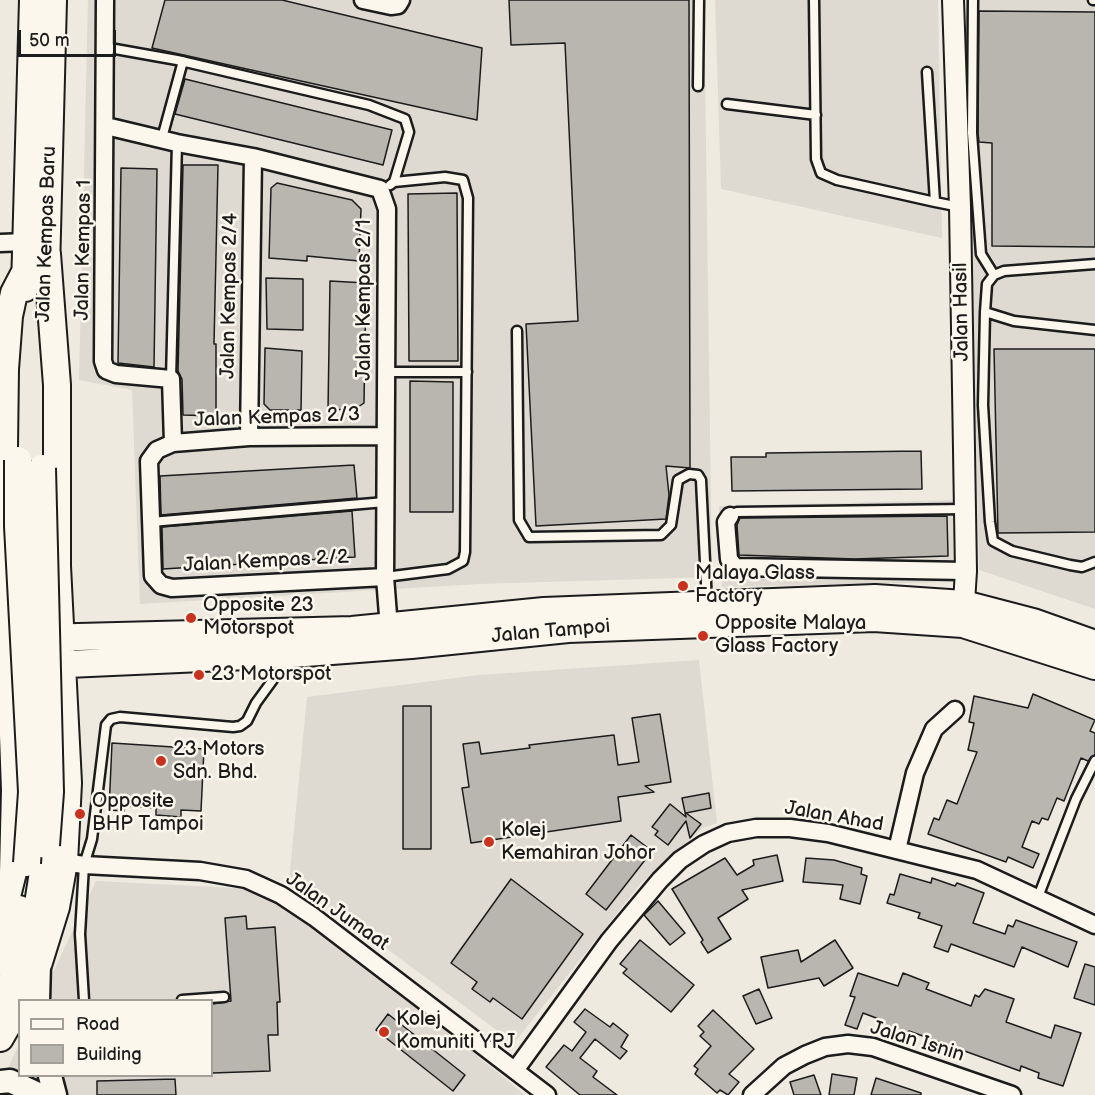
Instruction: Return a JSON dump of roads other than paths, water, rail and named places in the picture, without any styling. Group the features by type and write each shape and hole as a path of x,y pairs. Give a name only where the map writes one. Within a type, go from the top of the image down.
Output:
{"main road":[{"name":"Jalan Kempas Baru","path":"30,464 36,248 33,0"},
{"name":"Jalan Kempas Baru","path":"30,464 25,272 36,248 53,0"},
{"path":"0,962 21,902 39,867 68,783 57,566 57,385 36,248"},
{"path":"21,999 39,962 56,907 39,867 12,787 2,639 4,369 9,315 14,292 25,272"},
{"path":"0,1005 21,962 38,904 39,867 32,792 18,526 30,464"},
{"path":"57,566 78,616 86,626 97,630 175,634"},
{"name":"Jalan Tampoi","path":"2,639 389,628 544,611 875,598 963,614 1033,622 1095,644"},
{"path":"2,599 18,615 26,620 36,621 46,619 59,603"},
{"name":"Jalan Tampoi","path":"4,667 292,654 411,645 567,629 963,614 1095,666"},
{"path":"65,709 72,692 82,682 107,672 184,666 230,657"},
{"path":"6,713 28,697 44,695 52,697 65,709"},
{"path":"0,924 39,867"},
{"path":"38,999 39,962"},
{"path":"0,1038 18,1006"},
{"path":"50,1077 55,1095"},
{"path":"0,1082 10,1082 40,1095"}],"street":[{"name":"Jalan Kempas 1","path":"105,0 104,361 106,370 116,374 171,379"},
{"path":"363,0 391,6 398,5 401,0"},
{"name":"Jalan Hasil","path":"953,0 960,207 965,509 966,571 963,614"},
{"path":"106,126 387,185"},
{"name":"Jalan Kempas 2/4","path":"249,437 253,157"},
{"name":"Jalan Kempas 2/1","path":"387,185 385,577 389,628"},
{"path":"0,243 36,248"},
{"path":"171,379 173,443"},
{"name":"Jalan Kempas 2/3","path":"153,576 149,461 157,450 173,443 249,437 385,436"},
{"path":"730,516 726,522 729,559 735,567 966,571"},
{"name":"Jalan Kempas 2/2","path":"153,576 161,585 172,588 385,577"},
{"path":"389,628 399,639 411,645"},
{"path":"897,850 915,773 934,729 955,710"},
{"name":"Jalan Ahad","path":"516,1069 638,905 680,860 704,844 728,833 756,828 789,828 828,833 977,870 1095,925"},
{"name":"Jalan Jumaat","path":"39,867 200,871 246,879 281,895 314,917 516,1069 547,1095"},
{"name":"Jalan Isnin","path":"752,1095 784,1066 825,1047 848,1044 873,1047 1012,1095"}],"lane":[{"path":"698,86 699,0"},
{"path":"814,0 816,159 822,173 837,180 960,207"},
{"path":"973,0 972,133 981,254 994,275"},
{"path":"104,47 183,61 369,105 405,119 409,132 387,185"},
{"path":"171,379 170,141 183,61"},
{"path":"927,72 934,202"},
{"path":"727,104 816,115"},
{"path":"385,577 448,569 464,561 468,198 463,180 445,177 387,185"},
{"path":"1095,264 1004,271 994,275 987,284 984,405 993,541 1012,552 1070,565 1082,567 1095,562"},
{"path":"985,312 1014,321 1095,330"},
{"path":"517,331 519,520 529,537 661,536 671,525 678,480 689,474 698,475 707,603"},
{"path":"386,372 467,372"},
{"path":"151,522 385,502"},
{"path":"730,516 737,512 965,509"},
{"path":"87,999 81,934 39,867 92,839 106,726 111,719 120,717 240,726 247,721 271,681 292,654"},
{"path":"1038,897 1076,799 1095,761"},
{"path":"203,999 224,998"}],"place":[{"name":"Malaya Glass Factory","path":"683,586"},
{"name":"Opposite 23 Motorspot","path":"191,618"},
{"name":"Opposite Malaya Glass Factory","path":"703,636"},
{"name":"23 Motorspot","path":"199,675"},
{"name":"23 Motors Sdn. Bhd.","path":"161,761"},
{"name":"Opposite BHP Tampoi","path":"80,814"},
{"name":"Kolej Kemahiran Johor","path":"489,842"},
{"name":"Kolej Komuniti YPJ","path":"384,1032"}]}
